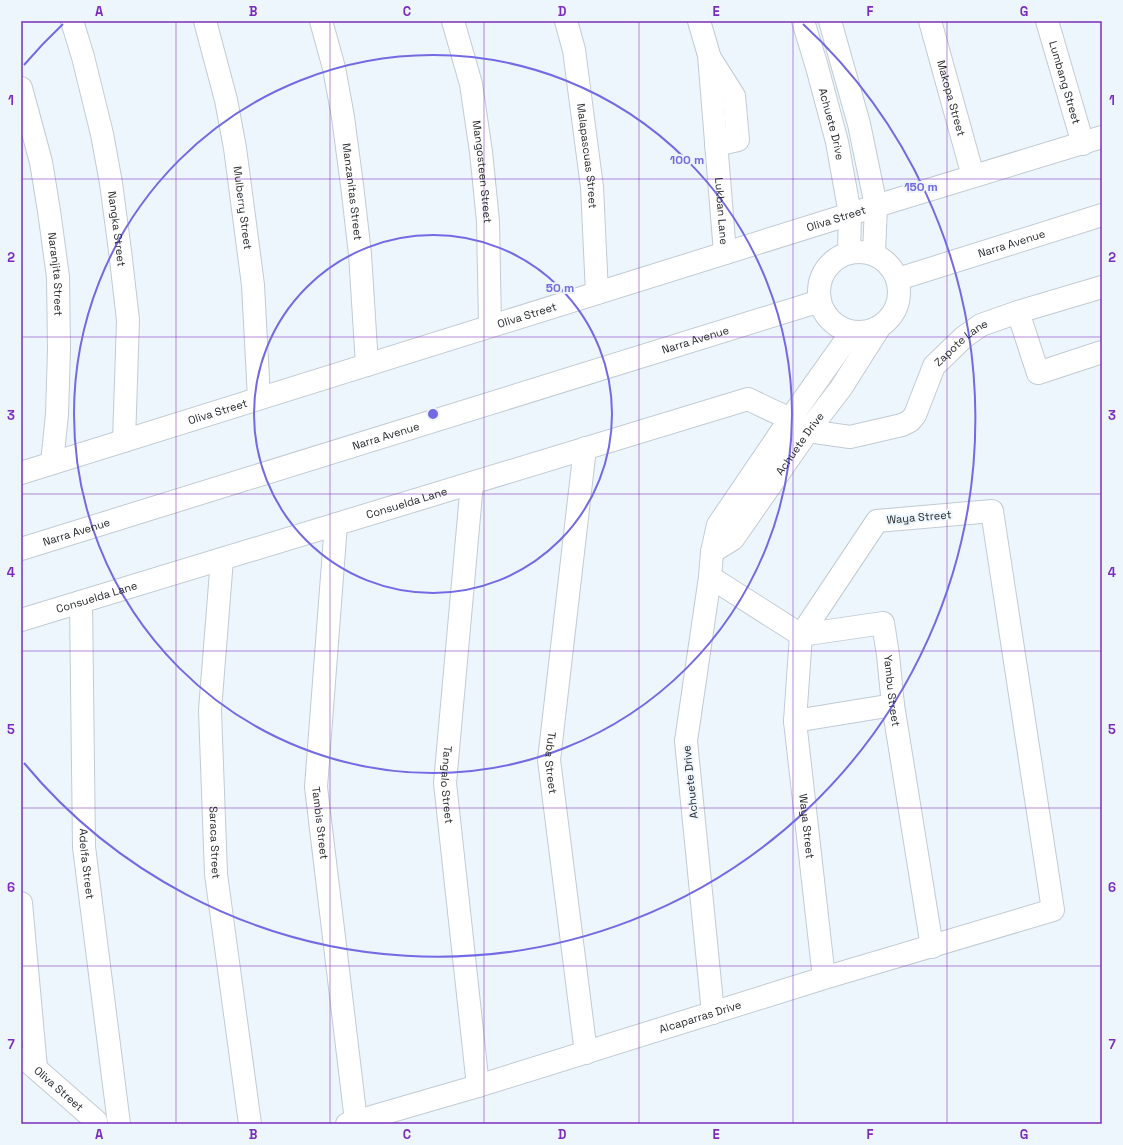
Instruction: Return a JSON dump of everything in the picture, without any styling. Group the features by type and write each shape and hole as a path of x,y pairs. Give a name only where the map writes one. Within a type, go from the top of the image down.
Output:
{"street":[{"name":"Nangka Street","path":"72,21 83,57 102,134 111,183 120,251 128,320 124,440"},
{"name":"Mulberry Street","path":"206,21 226,100 236,156 253,285 259,398"},
{"name":"Manzanitas Street","path":"322,21 334,68 343,117 352,185 360,254 367,365"},
{"name":"Mangosteen Street","path":"452,21 471,84 480,152 488,221 490,326"},
{"name":"Malapascuas Street","path":"566,21 574,50 592,187 598,293"},
{"name":"Lukban Lane","path":"699,21 709,55 725,253"},
{"name":"Achuete Drive","path":"803,21 837,142 850,214 848,253"},
{"path":"830,21 859,124 876,206 874,253"},
{"name":"Makopa Street","path":"930,21 973,176"},
{"name":"Lumbang Street","path":"1048,21 1093,140"},
{"name":"Naranjita Street","path":"21,88 40,162 49,211 58,277 59,356 57,414 52,463"},
{"name":"Oliva Street","path":"21,473 850,214 1093,140"},
{"name":"Narra Avenue","path":"898,279 1102,215"},
{"path":"856,251 874,253 885,259 890,264 898,279 899,296 897,305 887,322 879,328 864,332 851,333 843,330 830,321 820,301 820,285 824,274 832,262 842,255 856,251"},
{"name":"Zapote Lane","path":"808,431 850,437 902,425 910,421 915,415 934,366 964,337 981,326 1018,312 1102,287"},
{"name":"Narra Avenue","path":"21,549 820,301"},
{"path":"1018,312 1038,373 1102,352"},
{"name":"Achuete Drive","path":"712,552 734,539 808,431 841,388 879,328"},
{"name":"Achuete Drive","path":"713,1013 686,741 710,577 712,552 718,525 851,333"},
{"name":"Consuelda Lane","path":"21,620 748,398 790,419 808,431"},
{"name":"Tuba Street","path":"585,448 549,760 586,1053"},
{"name":"Tangalo Street","path":"472,483 445,783 478,1086"},
{"name":"Waya Street","path":"824,978 795,721 801,635 877,521 992,511 1053,910"},
{"name":"Tambis Street","path":"336,524 316,787 351,1122"},
{"name":"Saraca Street","path":"222,559 210,710 216,874 250,1124"},
{"path":"710,577 801,635"},
{"name":"Adelfa Street","path":"81,602 84,847 118,1120"},
{"name":"Yambu Street","path":"801,635 883,623 893,705 932,946"},
{"path":"795,721 893,705"},
{"path":"21,903 28,1062"},
{"name":"Alcaparras Drive","path":"351,1122 478,1086 824,978 1053,910"},
{"name":"Oliva Street","path":"28,1062 91,1123"},
{"path":"91,1123 118,1120"}]}
